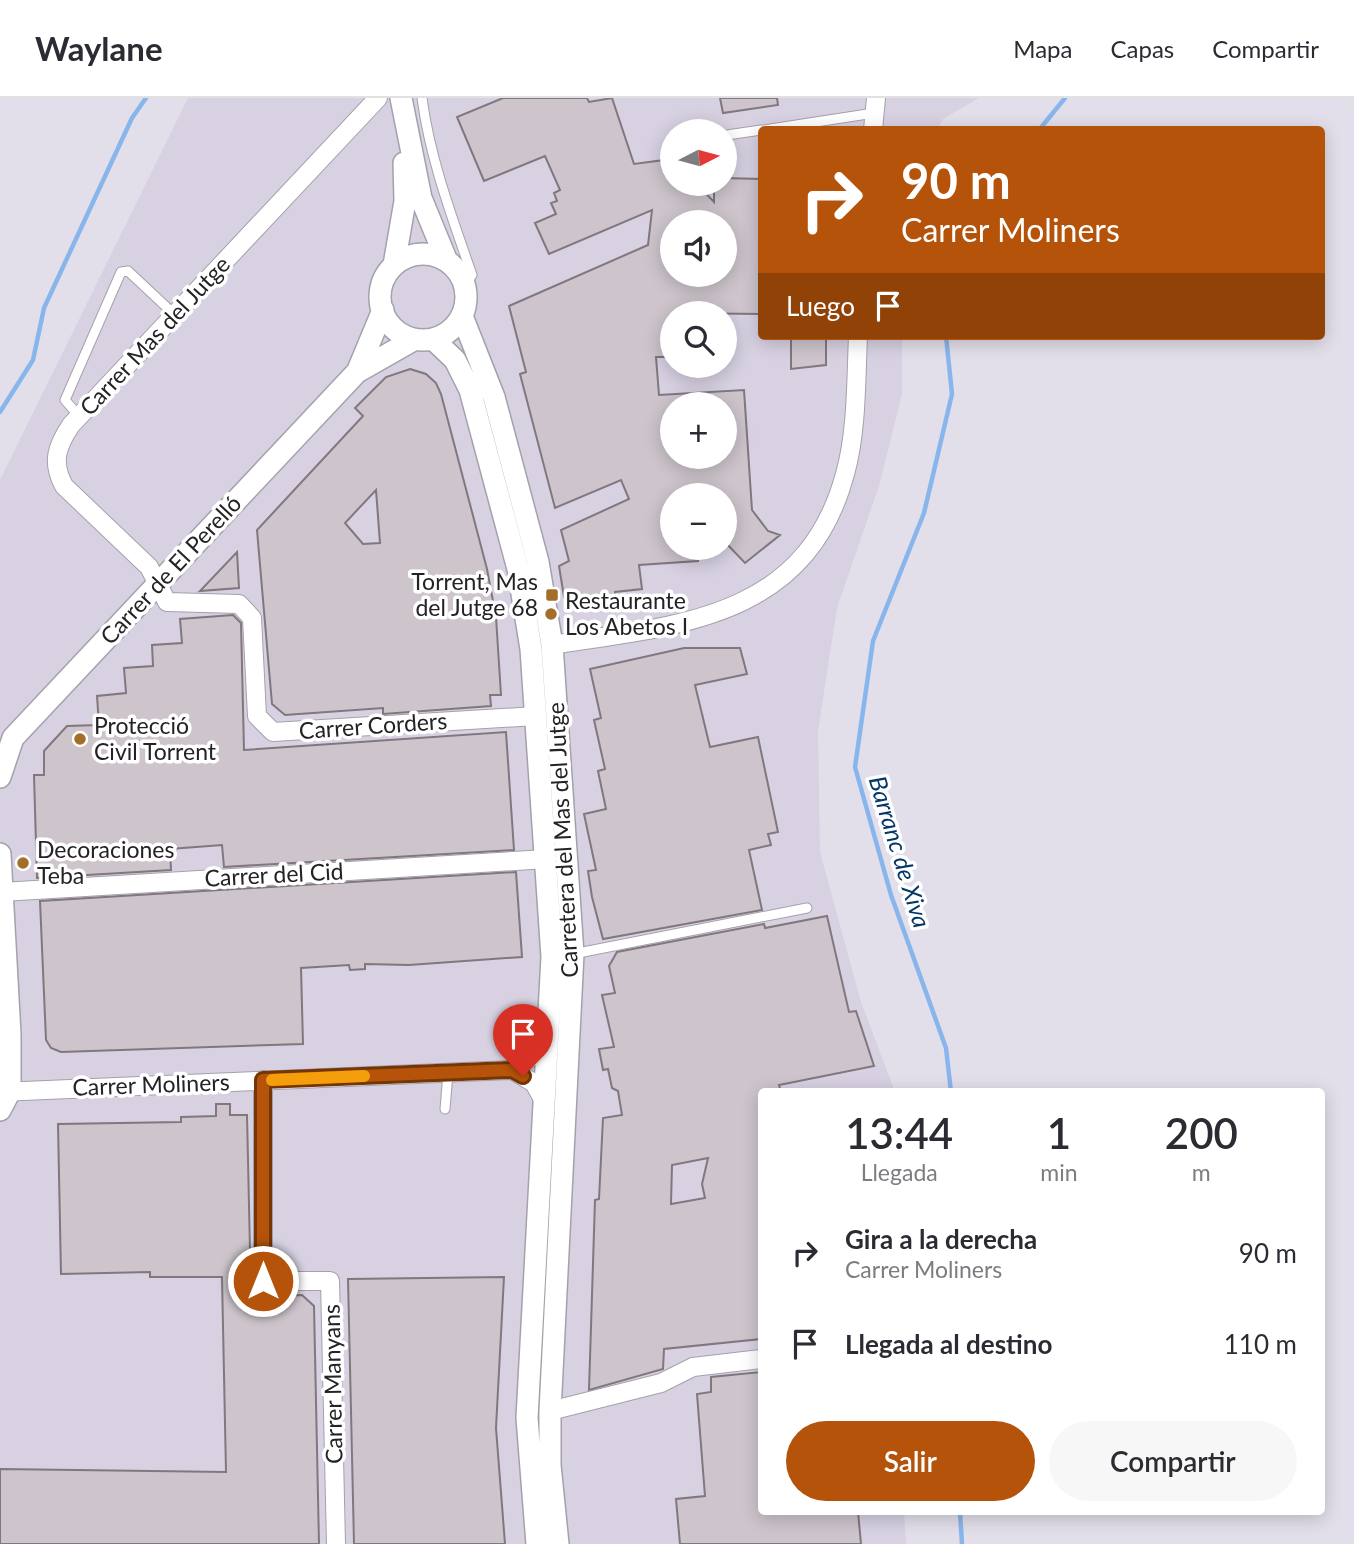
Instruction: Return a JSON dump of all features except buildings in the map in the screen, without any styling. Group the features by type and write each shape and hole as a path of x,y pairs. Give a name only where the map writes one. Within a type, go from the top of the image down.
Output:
{"street":[{"name":"Carrer Mas del Jutge","path":"157,585 149,567 64,486 57,474 57,445 79,416 378,98"},
{"path":"357,372 383,310 382,286 394,265 405,201 401,98"},
{"path":"357,372 424,339 444,334 462,316 466,301 465,285 457,270 446,260 421,198 404,125"},
{"path":"394,265 405,257 419,254 446,260"},
{"path":"383,310 390,323 424,339"},
{"name":"Carretera del Mas del Jutge","path":"462,316 494,397 538,562 552,645 573,954 550,1411 550,1465 558,1544"},
{"name":"Carretera del Mas del Jutge","path":"424,339 455,360 470,390 518,569 531,649 552,957 527,1419 537,1544"},
{"path":"552,645 671,623 746,602 780,579 813,547 832,516 846,471 859,340"},
{"name":"Carrer de El Perelló","path":"0,777 13,738 357,372"},
{"name":"Carrer Corders","path":"157,585 167,602 239,604 251,618 257,716 273,733 536,716"},
{"path":"0,853 10,1034 3,1098"},
{"name":"Carrer del Cid","path":"2,892 547,859"},
{"path":"545,1102 534,1083 512,1070 541,1050 549,1032"},
{"name":"Carrer Moliners","path":"3,1098 263,1080 512,1070"},
{"name":"Carrer Manyans","path":"263,1080 263,1281 330,1281 336,1544"},
{"path":"550,1411 661,1383 693,1367 758,1359"}],"lane":[{"path":"422,98 426,128 471,275 465,285"},
{"path":"788,126 874,113"},
{"path":"404,125 426,128"},
{"path":"737,134 758,131"},
{"path":"79,416 65,400 121,271 128,271 174,315"},
{"path":"573,954 807,908"},
{"path":"445,1109 448,1073"}],"shaded area":[{"path":"188,98 979,98 943,119 939,126 758,126 758,340 902,340 902,394 879,486 837,608 818,731 820,852 861,1002 893,1088 758,1088 758,1515 904,1515 906,1544 0,1544 0,480"}],"waterway":[{"path":"0,412 33,360 44,308 132,118 146,98"},
{"name":"Barranc de Xiva","path":"1042,126 1065,98"},
{"name":"Barranc de Xiva","path":"946,340 952,394 924,513 873,641 855,767 891,895 946,1048 951,1088"},
{"name":"Barranc de Xiva","path":"960,1515 962,1544"}],"slow traffic":[{"path":"272,1080 364,1076"}],"place":[{"name":"Torrent, Mas del Jutge 68","path":"552,595"},
{"name":"Restaurante Los Abetos I","path":"551,614"},
{"name":"Protecció Civil Torrent","path":"80,739"},
{"name":"Decoraciones Teba","path":"23,863"}],"route":[{"path":"263,1281 263,1080 512,1070 523,1076"}]}
